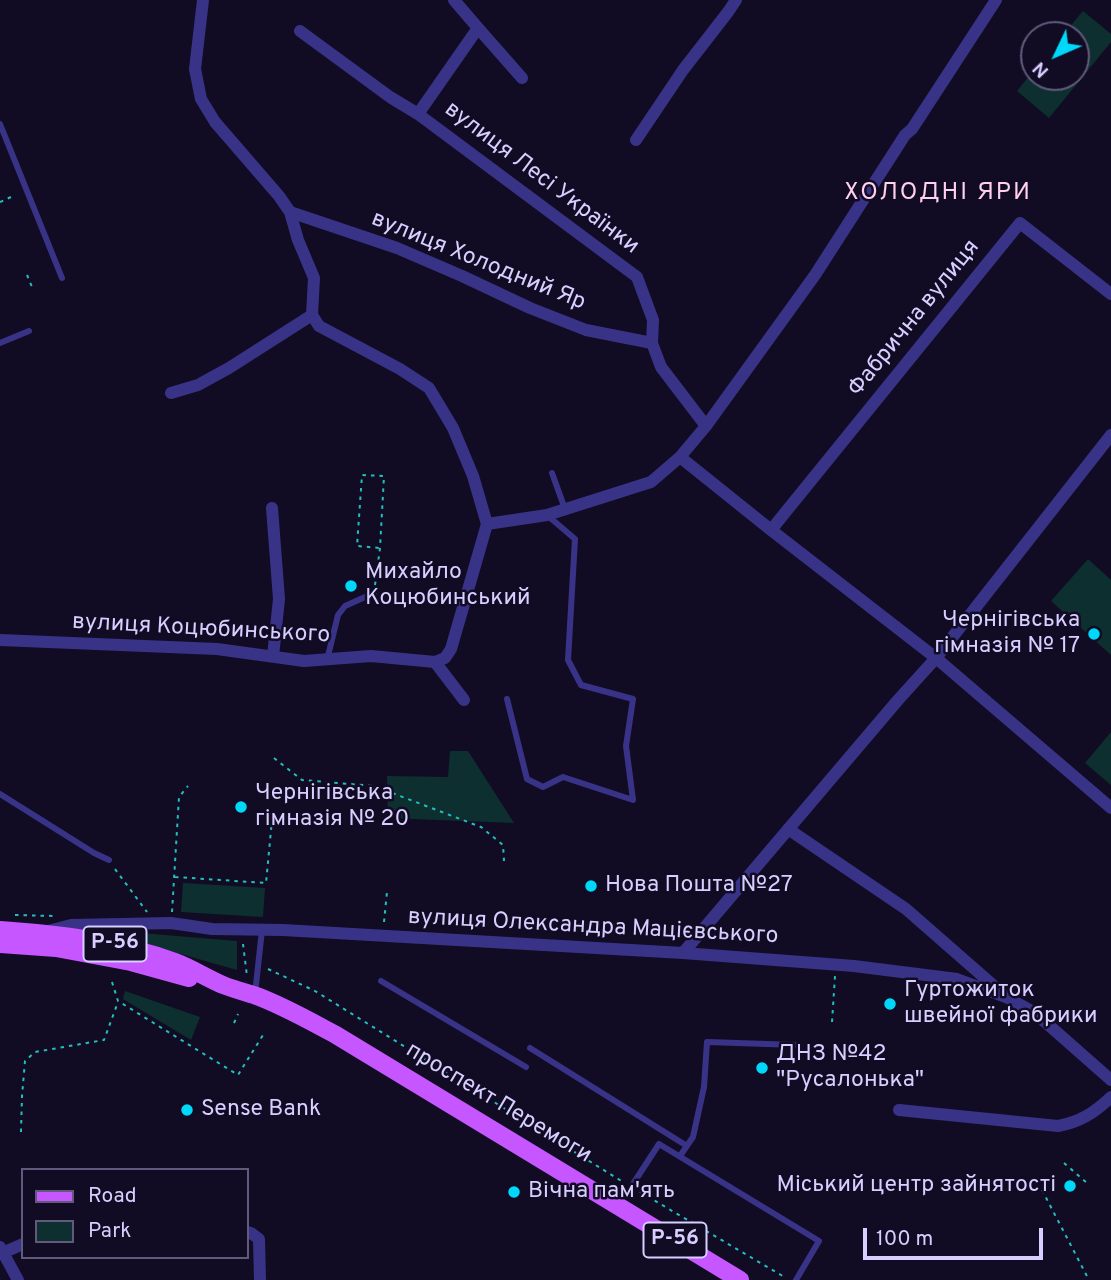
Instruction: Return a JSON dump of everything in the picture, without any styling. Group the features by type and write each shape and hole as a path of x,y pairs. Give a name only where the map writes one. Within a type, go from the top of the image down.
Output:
{"main road":[{"name":"проспект Перемоги","path":"0,930 99,941 144,952 176,962 223,985"},
{"name":"проспект Перемоги","path":"0,944 56,948 131,962 223,985 251,988 337,1035 740,1280"}],"street":[{"path":"203,0 195,69 201,99 215,121 290,212 314,278 312,315 319,326 400,369 429,388 453,428 474,476 487,524 451,649 444,658 435,662 464,700"},
{"path":"454,0 522,78"},
{"path":"636,141 683,70 736,0"},
{"path":"487,524 547,515 651,482 680,457 706,426 815,275 996,0"},
{"name":"вулиця Лесі Українки","path":"418,114 478,28"},
{"name":"вулиця Лесі Українки","path":"300,31 390,97 418,114 637,277 653,320 652,343 661,367 706,426"},
{"name":"вулиця Холодний Яр","path":"290,212 397,248 530,308 586,330 652,343"},
{"name":"Фабрична вулиця","path":"771,530 1020,223 1111,294"},
{"path":"170,393 198,385 229,368 312,315"},
{"path":"684,953 936,658 1111,435"},
{"path":"680,457 936,658 1111,808"},
{"path":"272,508 279,599 273,656"},
{"name":"вулиця Коцюбинського","path":"0,640 217,649 304,662 371,656 435,662"},
{"path":"788,829 906,909 1008,998"},
{"name":"вулиця Олександра Мацієвського","path":"41,933 71,925 172,923 212,929 684,953 835,965 957,979 1008,998 1035,1013 1111,1080"},
{"path":"899,1110 1058,1126 1074,1123 1098,1109 1111,1097"},
{"path":"248,1232 259,1239 260,1280"},
{"path":"18,1280 1,1251 21,1245"}],"lane":[{"path":"0,124 62,278"},
{"path":"0,343 29,331"},
{"path":"552,473 565,509"},
{"path":"507,699 527,779 543,786 563,777 633,800 626,746 633,699 581,685 568,660 575,540 547,515"},
{"path":"327,660 338,615 345,606 374,593"},
{"path":"0,794 109,860"},
{"path":"251,988 259,965 262,930"},
{"path":"381,981 526,1067"},
{"path":"680,1156 692,1137 700,1105 708,1042 797,1045"},
{"path":"530,1048 687,1146"},
{"path":"631,1187 659,1144 819,1241 796,1280"}],"path":[{"path":"0,202 11,197"},
{"path":"27,275 32,287"},
{"path":"374,593 380,548 384,476 362,475 356,546 380,548"},
{"path":"274,758 302,779 374,786 481,827 503,845 504,861"},
{"path":"172,923 179,797 188,786"},
{"path":"175,877 266,883 272,820"},
{"path":"109,860 152,919"},
{"path":"383,937 387,892"},
{"path":"243,944 251,988"},
{"path":"245,961 315,991 631,1187 789,1280"},
{"path":"831,1022 835,965"},
{"path":"21,1132 25,1061 35,1052 104,1040 118,1001 112,982"},
{"path":"118,1001 238,1075 262,1035"},
{"path":"234,1023 238,1014"},
{"path":"1064,1163 1087,1183"},
{"path":"1042,1190 1089,1280"}],"green space":[{"path":"1083,11 1111,34 1111,42 1090,68 1090,21 1075,21"},
{"path":"1020,87 1020,91 1071,91 1049,118 1017,91"},
{"name":"Чернігівська гімназія № 17","path":"1088,559 1111,580 1111,655 1051,601"},
{"path":"1111,732 1111,785 1085,763"},
{"path":"450,751 468,751 514,823 388,818 387,776 448,777"},
{"path":"183,883 265,888 263,917 181,912"},
{"path":"93,929 237,941 237,970"},
{"path":"125,991 200,1017 191,1040 123,999"}],"place":[{"name":"Михайло Коцюбинський","path":"351,586"},
{"name":"Чернігівська гімназія № 17","path":"1094,634"},
{"name":"Чернігівська гімназія № 20","path":"241,807"},
{"name":"Нова Пошта №27","path":"591,886"},
{"name":"Гуртожиток швейної фабрики","path":"890,1004"},
{"name":"ДНЗ №42 \"Русалонька\"","path":"762,1068"},
{"name":"Sense Bank","path":"187,1110"},
{"name":"Міський центр зайнятості","path":"1070,1186"},
{"name":"Вічна пам'ять","path":"514,1192"}],"district":[{"name":"ХОЛОДНІ ЯРИ","path":"938,194"}]}
